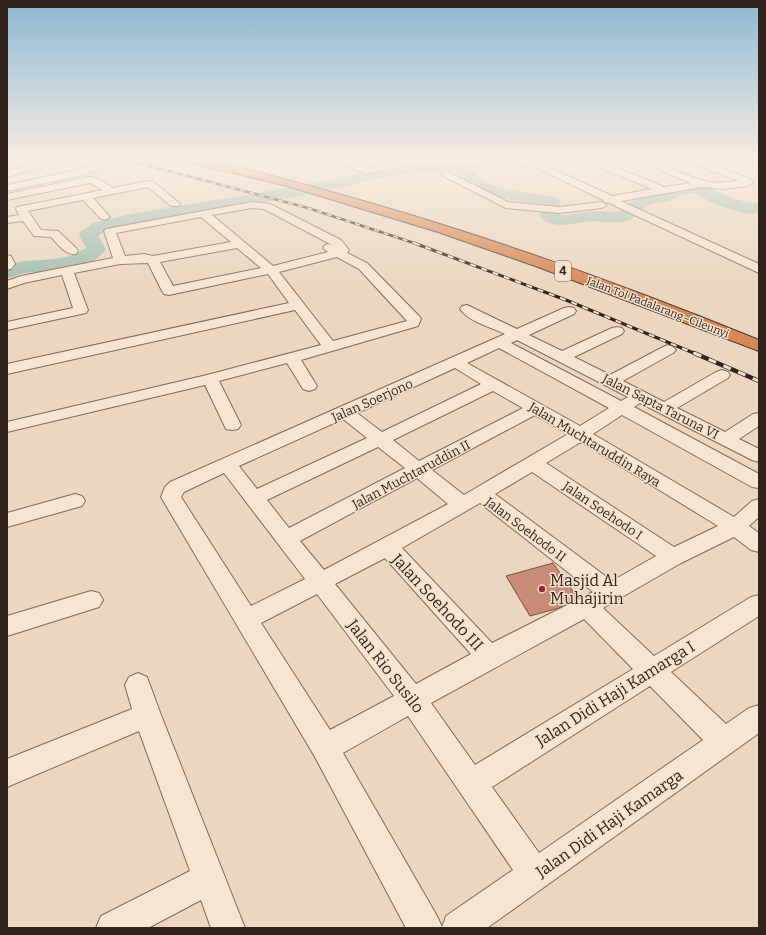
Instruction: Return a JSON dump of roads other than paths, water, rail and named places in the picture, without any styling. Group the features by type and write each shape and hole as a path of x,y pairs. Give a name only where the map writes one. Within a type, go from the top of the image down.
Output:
{"highway":[{"name":"Jalan Tol Padalarang–Cileunyi","path":"371,203 520,244 715,314 759,332"},
{"name":"Jalan Tol Padalarang–Cileunyi","path":"371,203 506,250 701,322 759,346"}],"street":[{"path":"52,203 21,209 25,217 39,234 54,233 72,251"},
{"path":"91,203 105,217"},
{"path":"499,203 559,210 575,209 600,203"},
{"path":"604,203 613,211 655,220 722,262 740,266 758,273"},
{"path":"604,203 633,215 667,236 699,240 740,266"},
{"path":"7,427 292,358 413,323 414,319 363,266 252,206 205,215 175,224 156,232"},
{"path":"205,215 215,222 273,274 299,305 330,347"},
{"path":"7,220 25,217"},
{"path":"120,260 111,230 129,226 215,222"},
{"path":"7,285 21,280 120,260 144,258 153,260 240,244"},
{"path":"153,260 169,291 172,295 179,295 273,274 338,253"},
{"path":"7,326 81,310 67,271"},
{"path":"7,369 299,305"},
{"name":"Jalan Sapta Taruna VI","path":"467,309 481,318 517,334 759,456"},
{"path":"517,334 569,311"},
{"path":"562,357 617,331"},
{"name":"Jalan Soerjono","path":"247,619 171,497 172,492 177,487 517,334"},
{"path":"499,342 759,482"},
{"path":"611,381 668,350"},
{"path":"292,358 309,386"},
{"name":"Jalan Muchtaruddin Raya","path":"455,362 581,434 735,527 759,544"},
{"path":"665,408 722,375"},
{"path":"210,379 232,425"},
{"path":"254,498 494,384"},
{"path":"425,928 325,748 247,619 321,583 462,504 581,434 640,396"},
{"name":"Jalan Muchtaruddin II","path":"286,539 535,408"},
{"path":"345,412 462,504"},
{"path":"727,439 759,418"},
{"name":"Jalan Soehodo I","path":"532,463 673,557"},
{"name":"Jalan Rio Susilo","path":"228,465 413,700 535,875"},
{"name":"Jalan Soehodo II","path":"480,493 611,593"},
{"path":"7,520 75,500"},
{"path":"325,748 489,657 611,593 673,557 735,527 759,506"},
{"name":"Jalan Soehodo III","path":"387,546 489,657"},
{"path":"7,626 91,600"},
{"name":"Jalan Didi Haji Kamarga I","path":"472,783 759,604"},
{"path":"586,606 725,742"},
{"path":"138,685 147,716 228,928"},
{"path":"7,773 147,716"},
{"name":"Jalan Didi Haji Kamarga","path":"458,928 759,717"},
{"path":"113,928 208,879"}],"waterway":[{"path":"7,272 23,267 62,265 78,261 96,249 88,235 99,227 131,219 229,203"},
{"path":"552,203 548,215 551,218 563,220 594,216 622,217 630,213 641,203"},
{"path":"729,203 747,208 759,208"}],"railway":[{"path":"288,203 414,243"},
{"path":"414,243 566,300 696,354"},
{"path":"694,353 759,381"}],"place":[{"name":"Masjid Al Muhajirin","path":"542,589"}]}
